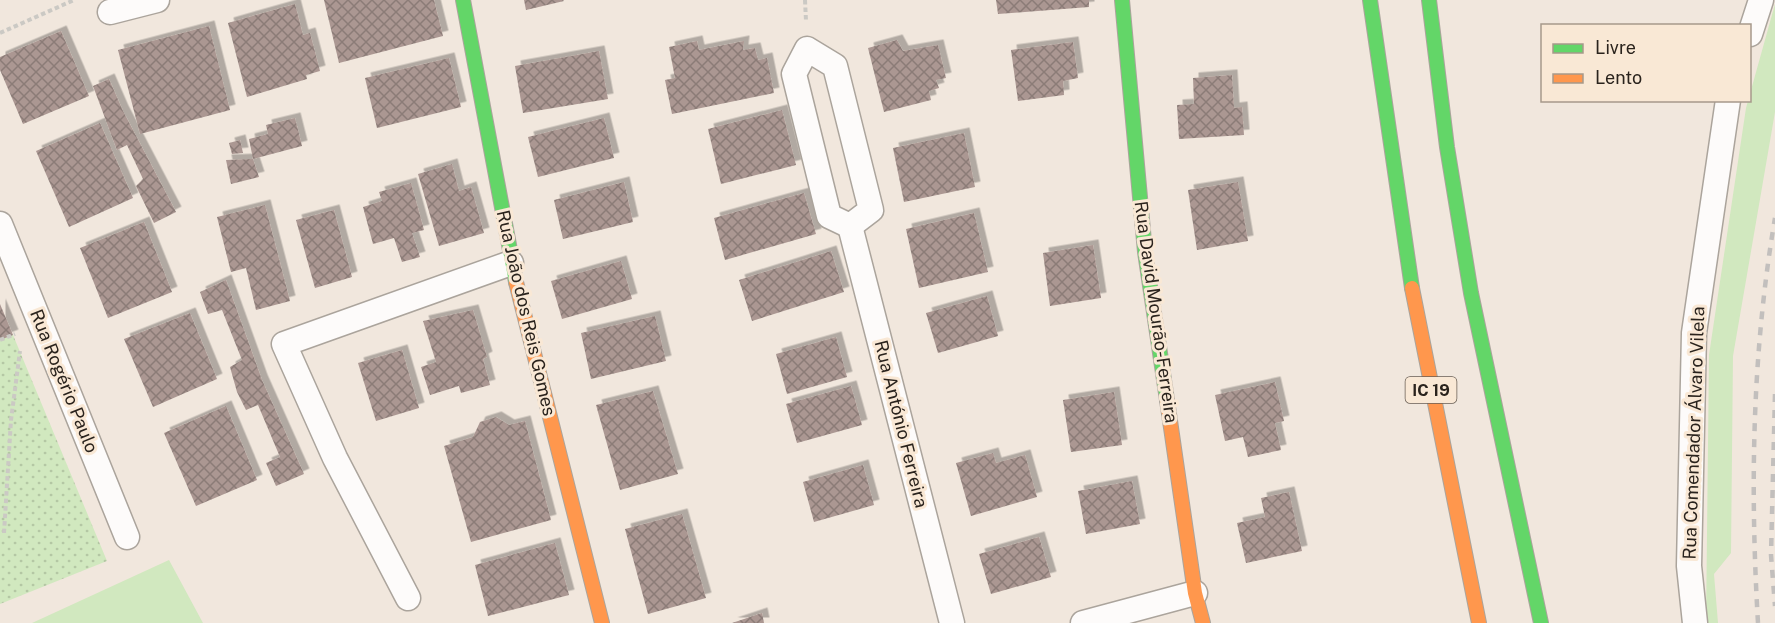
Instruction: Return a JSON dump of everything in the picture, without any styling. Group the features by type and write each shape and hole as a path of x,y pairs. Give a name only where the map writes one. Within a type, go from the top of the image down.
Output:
{"main road":[{"name":"Rua João dos Reis Gomes","path":"463,0 511,263 602,623"},
{"name":"Rua David Mourão-Ferreira","path":"1122,0 1145,252 1196,593 1203,623"},
{"name":"IC 19","path":"1370,0 1414,304 1479,623"},
{"path":"1429,0 1447,147 1471,293 1541,623"},
{"path":"1357,11 1392,155"}],"street":[{"path":"110,12 157,0"},
{"path":"1751,28 1761,0"},
{"path":"807,49 835,66 871,210 850,226 829,216 794,74 807,49"},
{"name":"Rua Comendador Álvaro Vilela","path":"1695,623 1689,566 1694,333 1728,102"},
{"name":"Rua Rogério Paulo","path":"0,225 127,537"},
{"name":"Rua António Ferreira","path":"850,226 952,623"},
{"path":"408,598 335,458 284,344 511,263"},
{"path":"1083,623 1196,593"}],"path":[{"path":"0,33 74,0"},
{"path":"4,533 11,420 23,329 34,309"}],"green space":[{"path":"1775,4 1775,112 1733,356 1731,553 1714,574 1718,623 1706,623 1709,355 1746,108 1748,102 1751,102 1751,90"},
{"path":"13,335 107,561 0,604 0,340"},
{"path":"169,560 203,623 32,623"}],"building":[{"path":"324,0 434,0 443,36 339,63"},
{"path":"524,0 563,0 564,1 526,10"},
{"path":"996,0 1089,0 1089,7 998,14"},
{"path":"295,4 303,35 310,33 320,71 306,75 307,79 247,97 228,23"},
{"path":"209,26 230,110 140,134 118,50"},
{"path":"61,31 89,96 23,124 0,70 0,57"},
{"path":"897,40 903,51 938,45 946,78 936,80 939,88 929,91 931,100 884,112 868,48"},
{"path":"697,41 699,50 744,41 743,50 755,48 758,60 767,58 774,93 672,114 665,80 675,78 669,47"},
{"path":"1073,42 1078,78 1063,81 1064,95 1018,101 1011,50"},
{"path":"599,51 608,99 523,113 515,66"},
{"path":"449,58 461,107 377,128 365,78"},
{"path":"1232,75 1234,108 1242,107 1244,135 1179,139 1177,105 1194,104 1193,78"},
{"path":"109,79 123,111 176,212 154,223 136,186 143,179 127,145 117,150 93,86"},
{"path":"782,110 796,165 721,184 708,129"},
{"path":"295,118 302,146 253,159 249,139 268,134 266,125"},
{"path":"604,118 614,158 538,177 528,137"},
{"path":"100,123 133,198 69,227 36,151"},
{"path":"964,133 975,187 904,202 893,148"},
{"path":"240,140 243,153 232,154 229,143"},
{"path":"253,159 259,177 231,184 226,160"},
{"path":"452,164 459,191 471,187 484,233 439,246 418,174"},
{"path":"624,182 633,222 563,239 554,200"},
{"path":"1238,182 1248,241 1197,250 1188,190"},
{"path":"411,183 424,230 412,233 420,257 402,262 394,238 373,244 363,207 382,201 379,192"},
{"path":"804,193 816,234 725,260 714,218"},
{"path":"265,205 290,301 256,310 246,268 231,272 217,217"},
{"path":"334,210 352,277 315,288 296,220"},
{"path":"974,213 988,272 919,288 906,229"},
{"path":"144,222 172,292 108,318 80,248"},
{"path":"1093,245 1101,298 1050,306 1043,253"},
{"path":"831,251 844,292 752,321 739,280"},
{"path":"621,261 632,299 562,319 551,281"},
{"path":"226,280 262,380 304,474 276,486 266,463 280,457 258,405 246,410 237,392 230,367 242,360 222,310 208,314 200,292"},
{"path":"987,296 998,336 938,353 926,313"},
{"path":"0,304 13,335 0,340"},
{"path":"473,310 487,357 483,359 490,385 461,393 459,386 430,395 421,367 436,362 423,321"},
{"path":"190,313 217,379 153,407 124,339"},
{"path":"655,316 666,361 591,379 581,333"},
{"path":"836,337 847,377 787,394 776,354"},
{"path":"402,350 419,408 376,421 358,363"},
{"path":"1275,382 1284,421 1275,423 1281,450 1248,457 1243,437 1225,441 1215,395"},
{"path":"851,386 862,425 797,443 786,404"},
{"path":"653,391 678,474 620,490 596,405"},
{"path":"1114,392 1122,445 1071,452 1063,400"},
{"path":"226,406 257,480 196,506 164,433"},
{"path":"496,417 509,425 525,421 551,520 471,542 444,446 473,437 480,422"},
{"path":"993,453 996,463 1025,455 1037,497 971,516 956,463"},
{"path":"863,465 874,505 814,522 803,482"},
{"path":"1132,481 1140,524 1086,534 1078,491"},
{"path":"1289,492 1302,551 1246,563 1237,523 1265,517 1261,498"},
{"path":"682,514 706,598 648,614 625,529"},
{"path":"1039,537 1051,577 991,594 979,554"},
{"path":"555,543 569,595 488,616 475,565"},
{"path":"762,613 764,623 732,623"}],"railway":[{"path":"1758,623 1754,522 1757,369 1767,268 1775,218"},
{"path":"1775,394 1771,555 1775,606"}],"traffic: fast":[{"path":"463,0 516,282"},
{"path":"1122,0 1145,252 1167,400"},
{"path":"1370,0 1412,288"},
{"path":"1429,0 1447,147 1471,293 1541,623"}],"traffic: slow":[{"path":"516,282 602,623"},
{"path":"1412,288 1479,623"},
{"path":"1167,400 1195,593 1203,623"}]}
